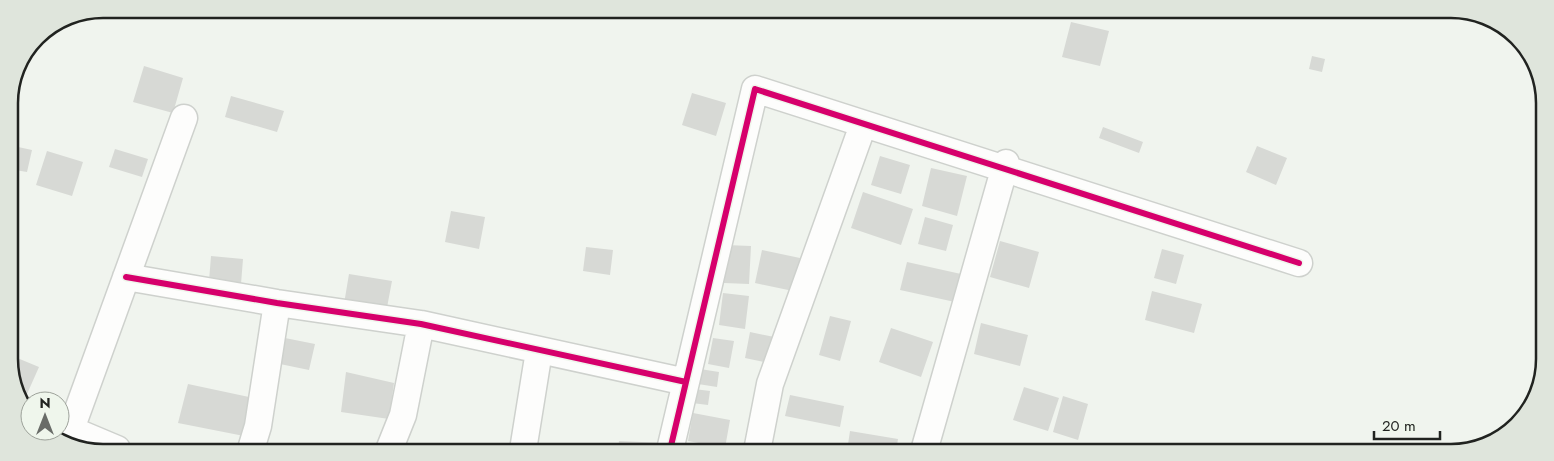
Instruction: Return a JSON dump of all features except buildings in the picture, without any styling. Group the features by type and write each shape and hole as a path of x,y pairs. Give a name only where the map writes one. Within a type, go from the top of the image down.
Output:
{"street":[{"path":"672,444 755,89 863,125 1005,166 1299,263"},
{"path":"70,417 126,277 184,118"},
{"path":"758,444 770,384 863,125"},
{"path":"926,443 1005,166"},
{"path":"126,277 277,304 421,324 686,382"},
{"path":"254,444 277,304"},
{"path":"391,444 403,415 421,324"},
{"path":"524,444 539,351"},
{"path":"70,429 105,444"}],"cycle path":[{"path":"672,444 755,89 1299,263"},
{"path":"126,277 277,303 421,324 686,382"}]}
